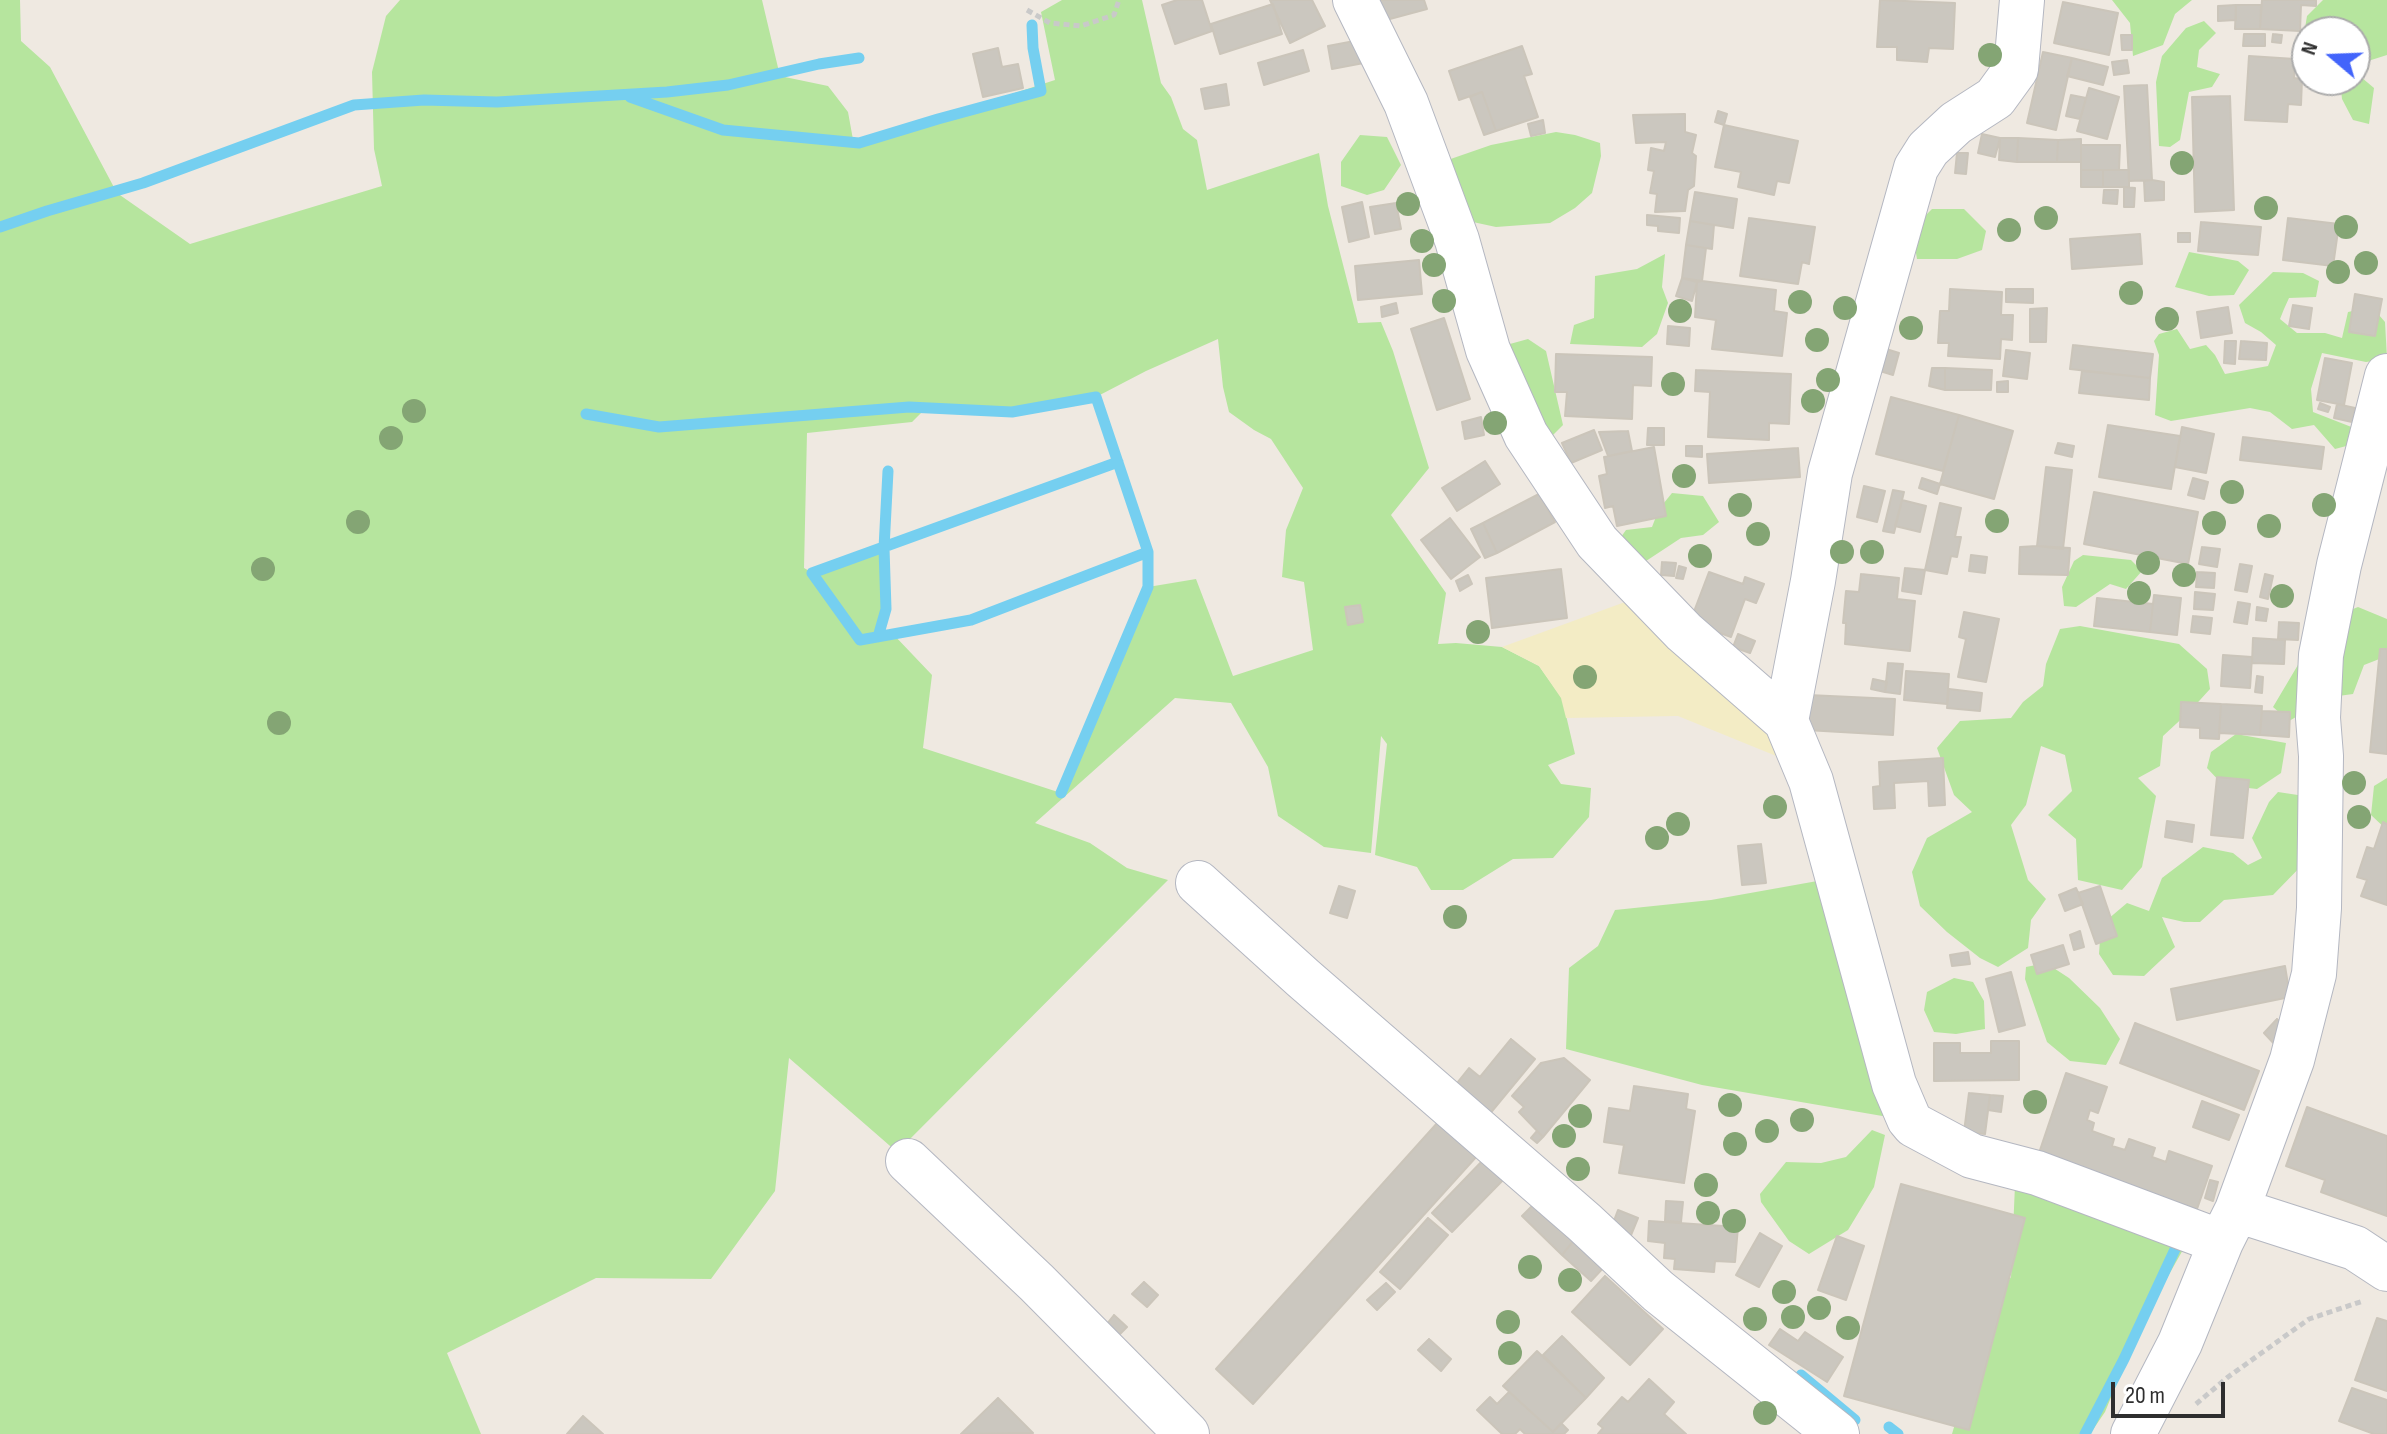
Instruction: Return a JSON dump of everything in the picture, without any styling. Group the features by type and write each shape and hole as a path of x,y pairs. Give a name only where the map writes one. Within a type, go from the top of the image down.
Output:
{"street":[{"path":"1355,0 1406,103 1457,240 1488,350 1526,435 1597,542 1684,632 1786,721 1811,781 1894,1084 1909,1119 1914,1125 1972,1156 2229,1226 2355,1248 2379,1283"},
{"path":"1786,721 1830,473 1916,168 1928,149 1956,123 1995,98 2016,69 2022,0"},
{"path":"2135,1430 2180,1343 2229,1226 2292,1060 2314,974 2319,908 2321,756 2318,718 2321,655 2339,565 2378,440 2387,376"},
{"path":"1198,883 1584,1222 1658,1291 1837,1434"},
{"path":"908,1161 1046,1292 1187,1434"}],"path":[{"path":"1027,10 1050,23 1081,26 1114,15 1119,0"},
{"path":"2135,1430 2166,1431 2228,1377 2309,1319 2379,1283"}],"green space":[{"path":"0,0 20,0 21,41 50,67 117,193 190,244 382,186 374,149 372,72 386,16 400,0 762,0 780,76 828,86 848,112 854,145 1055,80 1041,12 1062,0 1142,0 1161,83 1171,97 1183,129 1197,140 1207,190 1319,153 1328,206 1358,323 1381,322 1429,468 1391,515 1446,593 1438,644 1502,647 1539,666 1562,698 1575,754 1548,765 1561,784 1591,788 1589,817 1553,858 1513,859 1463,890 1431,890 1417,867 1375,855 1387,744 1381,736 1371,853 1324,847 1278,816 1268,767 1231,703 1175,698 1035,823 1090,843 1127,868 1168,880 897,1152 789,1058 775,1191 711,1279 596,1278 447,1353 481,1434 0,1434","holes":["1218,339 1229,412 1271,439 1303,488 1286,530 1282,577 1304,582 1313,650 1233,676 1196,579 1148,587 1061,793 923,748 932,675 893,634 878,636 886,609 884,548 813,573 804,568 807,433 912,422 926,408 1012,412 1096,397"]},
{"path":"2112,0 2192,0 2175,14 2163,45 2133,56 2130,23"},
{"path":"2323,0 2387,0 2387,55 2371,60 2371,16 2307,16"},
{"path":"2204,21 2216,33 2199,50 2197,67 2220,74 2212,87 2189,92 2180,140 2170,147 2159,146 2156,82 2162,56 2186,28"},
{"path":"2371,85 2374,88 2369,124 2353,120 2342,96 2371,96"},
{"path":"1556,132 1600,143 1601,156 1592,193 1550,223 1496,227 1459,219 1442,162 1491,145"},
{"path":"1360,135 1387,137 1401,165 1384,190 1367,195 1341,186 1341,162"},
{"path":"1932,209 1964,209 1986,231 1982,250 1957,259 1917,259 1915,247 1924,217"},
{"path":"2189,252 2238,261 2249,270 2234,295 2209,296 2175,287"},
{"path":"1665,254 1662,287 1668,303 1657,334 1642,347 1570,344 1574,325 1594,318 1595,276 1637,269"},
{"path":"2273,272 2303,273 2319,281 2316,297 2289,298 2284,309 2280,319 2297,333 2325,333 2342,338 2348,312 2372,307 2385,322 2387,359 2366,362 2322,353 2311,389 2313,412 2354,428 2350,445 2335,449 2314,425 2292,429 2270,412 2250,408 2171,421 2155,415 2159,355 2154,341 2159,334 2177,329 2190,349 2206,345 2225,374 2268,366 2276,345 2245,323 2239,305"},
{"path":"1528,339 1546,351 1563,425 1543,445 1499,347"},
{"path":"1672,493 1703,496 1719,522 1703,535 1681,538 1643,563 1621,537 1626,530 1652,527 1659,509"},
{"path":"2083,555 2131,560 2142,571 2126,589 2110,584 2076,607 2064,606 2062,587 2074,561"},
{"path":"2358,607 2387,619 2387,656 2364,665 2353,694 2331,697 2289,721 2273,707 2324,621"},
{"path":"2080,626 2179,644 2207,669 2210,689 2163,736 2160,766 2138,778 2156,796 2142,867 2122,890 2078,880 2076,839 2048,815 2072,791 2065,755 2041,746 2026,805 2011,825 2028,880 2046,899 2031,920 2028,948 1998,967 1980,958 1920,906 1912,872 1927,838 1972,812 1954,795 1937,748 1960,721 2011,718 2023,702 2043,686 2046,664 2060,629"},
{"path":"2236,734 2286,743 2281,773 2257,789 2223,785 2207,768 2211,752"},
{"path":"2387,778 2387,830 2371,815 2374,786"},
{"path":"2278,792 2311,797 2310,857 2273,895 2224,900 2200,922 2162,917 2175,947 2144,976 2113,975 2099,954 2101,925 2127,903 2149,911 2162,878 2203,847 2233,853 2248,865 2262,858 2252,838 2269,802"},
{"path":"1823,880 1894,1118 1702,1085 1566,1049 1569,968 1598,946 1615,910 1711,900"},
{"path":"2046,963 2069,978 2100,1008 2120,1039 2106,1065 2070,1061 2047,1042 2025,979 2026,967"},
{"path":"1954,978 1973,982 1984,1001 1985,1029 1956,1034 1934,1032 1924,1010 1927,992"},
{"path":"1872,1130 1885,1135 1874,1187 1848,1230 1809,1254 1789,1241 1761,1202 1760,1194 1786,1162 1821,1163 1846,1157"},
{"path":"2015,1185 2184,1248 2142,1322 2105,1412 2090,1434 1952,1434 1989,1308 2011,1277"}],"sand":[{"path":"1636,598 1775,727 1791,762 1678,716 1566,718 1561,698 1539,666 1502,647"}],"building":[{"path":"1177,0 1202,0 1212,31 1175,44 1162,5"},
{"path":"1270,0 1312,0 1325,26 1290,43"},
{"path":"1369,0 1424,0 1427,9 1375,23"},
{"path":"1880,0 1955,3 1953,49 1929,48 1927,62 1897,60 1897,47 1877,47"},
{"path":"2262,0 2316,0 2316,6 2301,5 2301,16 2291,16 2291,31 2260,29"},
{"path":"2063,2 2118,13 2109,55 2054,43"},
{"path":"1273,4 1282,34 1220,54 1211,24"},
{"path":"2236,5 2261,5 2260,29 2235,29"},
{"path":"2236,5 2236,20 2218,21 2218,6"},
{"path":"2244,34 2265,34 2265,46 2243,46"},
{"path":"2273,34 2282,35 2281,43 2272,42"},
{"path":"2121,35 2132,35 2132,50 2122,50"},
{"path":"1365,39 1369,62 1332,69 1328,46"},
{"path":"1522,46 1532,74 1524,76 1538,117 1496,131 1482,92 1459,100 1449,71"},
{"path":"998,48 1002,67 1018,64 1023,88 983,97 973,54"},
{"path":"1303,50 1309,71 1264,85 1258,63"},
{"path":"2043,52 2072,58 2056,130 2027,123"},
{"path":"2249,56 2291,59 2291,96 2301,96 2301,105 2288,104 2287,122 2245,120"},
{"path":"2072,58 2108,67 2103,85 2067,76"},
{"path":"2127,60 2129,73 2114,75 2112,62"},
{"path":"1226,84 1229,105 1205,109 1201,89"},
{"path":"2147,85 2152,180 2129,181 2124,86"},
{"path":"2089,88 2119,97 2107,139 2077,131"},
{"path":"1482,92 1496,131 1484,135 1470,97"},
{"path":"2071,95 2086,98 2080,119 2066,116"},
{"path":"2230,96 2234,210 2195,212 2192,97"},
{"path":"1718,111 1727,114 1724,125 1715,122"},
{"path":"1685,114 1685,132 1696,135 1692,153 1696,156 1694,186 1688,190 1685,211 1655,212 1657,194 1650,193 1654,171 1648,170 1651,148 1664,151 1666,142 1636,143 1633,115"},
{"path":"1543,120 1545,133 1531,136 1528,124"},
{"path":"1724,125 1798,141 1789,183 1777,181 1774,195 1738,187 1741,172 1715,167"},
{"path":"1982,134 2000,138 1995,157 1978,153"},
{"path":"2000,138 2018,138 2017,162 1999,160"},
{"path":"2018,138 2058,140 2057,162 2017,162"},
{"path":"2081,139 2081,162 2057,162 2058,140"},
{"path":"2081,145 2120,145 2119,170 2081,170"},
{"path":"1957,153 1968,153 1966,174 1955,173"},
{"path":"2081,170 2103,170 2103,187 2081,187"},
{"path":"2103,170 2129,170 2129,187 2103,187"},
{"path":"2144,181 2164,182 2164,200 2145,201"},
{"path":"2124,187 2135,188 2134,207 2124,207"},
{"path":"2104,190 2118,190 2117,204 2103,203"},
{"path":"1695,192 1737,199 1733,228 1690,221"},
{"path":"1362,202 1369,237 1349,242 1342,207"},
{"path":"1396,203 1401,229 1375,234 1370,207"},
{"path":"1647,215 1680,218 1679,233 1658,231 1658,226 1647,225"},
{"path":"1749,218 1815,227 1809,264 1802,262 1798,284 1740,276"},
{"path":"2288,218 2339,224 2333,266 2283,260"},
{"path":"1690,221 1714,225 1712,249 1686,245"},
{"path":"2201,222 2261,227 2258,255 2198,251"},
{"path":"2178,233 2190,233 2190,242 2178,242"},
{"path":"2140,234 2142,264 2072,269 2070,239"},
{"path":"1686,245 1706,248 1702,281 1682,278"},
{"path":"1419,260 1422,294 1358,300 1355,266"},
{"path":"1682,278 1697,282 1692,301 1676,296"},
{"path":"1697,282 1776,290 1774,311 1787,313 1782,356 1712,349 1716,320 1695,317"},
{"path":"1950,289 2002,292 2001,315 2013,315 2012,340 2001,339 2000,359 1948,356 1949,343 1938,343 1940,311 1949,311"},
{"path":"2006,289 2033,289 2033,303 2006,302"},
{"path":"2355,294 2382,299 2375,336 2349,332"},
{"path":"1396,303 1398,313 1382,317 1381,307"},
{"path":"2293,305 2312,308 2309,329 2289,326"},
{"path":"2228,307 2232,333 2201,338 2197,312"},
{"path":"2047,308 2046,342 2030,342 2030,309"},
{"path":"1444,318 1470,399 1437,410 1411,329"},
{"path":"1668,326 1690,328 1689,346 1667,344"},
{"path":"2225,341 2236,341 2235,364 2224,363"},
{"path":"2241,341 2267,343 2266,360 2239,359"},
{"path":"2073,345 2153,354 2150,378 2070,369"},
{"path":"1886,349 1899,353 1893,375 1880,371"},
{"path":"2006,350 2030,353 2027,379 2003,376"},
{"path":"1556,354 1652,357 1651,386 1633,385 1632,419 1565,416 1567,392 1555,392"},
{"path":"2325,358 2352,363 2344,405 2317,400"},
{"path":"1932,368 1945,368 1945,390 1929,386"},
{"path":"1945,368 1992,370 1991,390 1945,390"},
{"path":"1696,370 1791,374 1789,424 1769,423 1769,440 1708,437 1710,392 1695,391"},
{"path":"2082,371 2150,378 2149,400 2079,393"},
{"path":"2008,381 2008,392 1997,392 1997,382"},
{"path":"1891,397 1959,415 1943,471 1876,454"},
{"path":"2320,403 2330,407 2328,412 2318,409"},
{"path":"2337,404 2355,408 2352,422 2334,418"},
{"path":"1959,415 2013,431 1994,499 1940,484"},
{"path":"1481,417 1484,435 1465,439 1462,422"},
{"path":"2108,425 2180,436 2171,489 2099,477"},
{"path":"2182,427 2214,434 2206,473 2175,467"},
{"path":"1648,428 1664,428 1664,445 1647,445"},
{"path":"1594,430 1602,450 1571,463 1562,443"},
{"path":"1628,431 1632,451 1608,456 1599,432"},
{"path":"2243,437 2324,447 2321,469 2240,460"},
{"path":"2058,443 2074,446 2072,457 2055,453"},
{"path":"1686,446 1702,446 1702,457 1686,456"},
{"path":"1654,447 1666,516 1617,526 1613,506 1605,508 1599,476 1607,474 1604,457"},
{"path":"1798,448 1800,477 1709,483 1707,454"},
{"path":"1485,461 1500,484 1457,511 1442,488"},
{"path":"2046,467 2072,470 2063,549 2037,546"},
{"path":"1922,478 1940,484 1937,494 1919,488"},
{"path":"2193,478 2208,482 2204,499 2188,495"},
{"path":"1864,486 1885,491 1877,522 1857,517"},
{"path":"1893,490 1904,492 1894,533 1883,531"},
{"path":"2094,492 2198,512 2188,564 2084,544"},
{"path":"1539,494 1555,522 1497,553 1483,523"},
{"path":"1902,500 1926,506 1920,532 1895,526"},
{"path":"1940,503 1961,508 1955,537 1961,537 1957,557 1951,556 1947,574 1925,570"},
{"path":"1450,518 1480,557 1451,579 1421,540"},
{"path":"1483,523 1497,553 1485,558 1471,529"},
{"path":"2020,547 2070,548 2068,575 2019,574"},
{"path":"2202,547 2220,549 2217,567 2199,564"},
{"path":"1971,555 1987,557 1985,573 1969,571"},
{"path":"1662,562 1676,563 1674,576 1661,575"},
{"path":"2240,564 2252,566 2247,592 2235,590"},
{"path":"1679,566 1686,568 1683,579 1676,578"},
{"path":"1905,568 1925,570 1921,594 1902,591"},
{"path":"1561,569 1567,618 1492,628 1486,578"},
{"path":"1709,572 1743,584 1745,577 1764,584 1756,603 1745,599 1731,637 1690,622"},
{"path":"2197,572 2215,573 2214,588 2196,587"},
{"path":"1861,574 1899,578 1897,599 1915,601 1910,651 1845,644 1846,591 1859,592"},
{"path":"2265,574 2273,576 2268,599 2260,597"},
{"path":"1468,575 1472,584 1460,591 1456,581"},
{"path":"2195,592 2215,594 2213,610 2194,609"},
{"path":"2154,595 2181,598 2177,635 2150,632"},
{"path":"2097,598 2153,604 2150,632 2094,626"},
{"path":"2238,602 2250,604 2247,624 2234,622"},
{"path":"1360,605 1363,622 1348,625 1345,607"},
{"path":"2257,607 2268,609 2266,621 2256,620"},
{"path":"1964,612 1999,619 1986,682 1958,677 1966,639 1959,637"},
{"path":"2193,616 2212,618 2210,634 2191,632"},
{"path":"2279,622 2299,623 2298,640 2278,639"},
{"path":"1738,634 1755,641 1750,653 1733,647"},
{"path":"2253,638 2285,640 2284,664 2252,663"},
{"path":"2380,649 2387,649 2387,754 2370,752"},
{"path":"2223,655 2252,657 2250,688 2221,686"},
{"path":"1888,663 1903,664 1900,694 1885,692"},
{"path":"1906,671 1949,674 1947,704 1904,700"},
{"path":"2257,676 2263,677 2262,693 2255,692"},
{"path":"1873,679 1887,682 1885,692 1871,689"},
{"path":"1949,689 1982,693 1980,711 1947,708"},
{"path":"1808,695 1895,699 1893,735 1806,730"},
{"path":"2181,702 2221,704 2219,739 2200,738 2200,728 2180,727"},
{"path":"2221,704 2262,706 2260,735 2219,733"},
{"path":"2262,711 2290,712 2289,737 2260,735"},
{"path":"1943,758 1945,805 1929,806 1928,781 1894,783 1895,808 1874,809 1873,787 1880,786 1879,762"},
{"path":"2217,777 2249,780 2243,838 2211,835"},
{"path":"2167,821 2194,825 2192,842 2165,837"},
{"path":"2383,822 2387,824 2387,905 2361,896 2367,880 2357,877 2367,847 2374,849"},
{"path":"1761,844 1766,883 1742,885 1738,846"},
{"path":"1339,886 1355,891 1347,918 1330,913"},
{"path":"2100,886 2117,936 2096,944 2078,893"},
{"path":"2076,888 2083,904 2065,911 2059,895"},
{"path":"2080,931 2084,947 2074,950 2070,935"},
{"path":"2063,945 2069,964 2037,974 2031,955"},
{"path":"1968,952 1970,964 1952,966 1950,955"},
{"path":"2285,966 2290,997 2177,1020 2171,989"},
{"path":"2011,972 2025,1025 1999,1032 1986,979"},
{"path":"2277,1019 2292,1034 2278,1048 2264,1033"},
{"path":"2135,1023 2259,1071 2244,1110 2120,1063"},
{"path":"1511,1039 1535,1059 1488,1116 1453,1088 1469,1068 1480,1077"},
{"path":"1991,1041 2019,1041 2019,1080 1934,1081 1934,1043 1960,1043 1960,1053 1991,1053"},
{"path":"1564,1058 1590,1080 1543,1137 1519,1112 1524,1107 1512,1096 1541,1063"},
{"path":"2066,1073 2107,1087 2098,1113 2090,1110 2087,1120 2094,1123 2092,1131 2114,1139 2112,1146 2125,1150 2129,1139 2155,1148 2152,1157 2166,1162 2169,1151 2212,1166 2197,1209 2038,1156"},
{"path":"1634,1086 1688,1094 1686,1109 1695,1111 1684,1183 1619,1173 1624,1145 1604,1142 1609,1108 1630,1111"},
{"path":"1969,1093 1990,1095 1985,1134 1964,1132"},
{"path":"1990,1095 2003,1096 2001,1112 1988,1110"},
{"path":"2202,1101 2239,1115 2229,1140 2193,1127"},
{"path":"2307,1107 2387,1136 2387,1216 2321,1192 2325,1180 2286,1166"},
{"path":"1439,1121 1477,1156 1253,1404 1216,1369"},
{"path":"1537,1131 1543,1137 1537,1143 1531,1138"},
{"path":"1486,1157 1506,1177 1452,1232 1432,1213"},
{"path":"2210,1180 2218,1182 2213,1201 2205,1198"},
{"path":"1901,1184 2025,1218 1969,1430 1844,1396"},
{"path":"1539,1199 1575,1239 1562,1255 1522,1216"},
{"path":"1666,1201 1683,1202 1681,1222 1665,1221"},
{"path":"1618,1210 1638,1218 1629,1240 1612,1226"},
{"path":"1428,1218 1448,1235 1400,1289 1380,1272"},
{"path":"1649,1221 1738,1227 1735,1262 1715,1261 1714,1272 1674,1269 1675,1259 1664,1258 1665,1243 1648,1241"},
{"path":"1760,1233 1782,1246 1759,1287 1736,1275"},
{"path":"1837,1236 1864,1246 1846,1300 1818,1290"},
{"path":"1575,1239 1605,1266 1591,1281 1562,1255"},
{"path":"1605,1276 1663,1329 1630,1365 1572,1312"},
{"path":"1144,1282 1158,1295 1147,1307 1132,1294"},
{"path":"1386,1283 1395,1292 1377,1310 1367,1300"},
{"path":"1114,1315 1127,1327 1118,1336 1106,1325"},
{"path":"2377,1318 2387,1321 2387,1391 2355,1380"},
{"path":"1780,1329 1798,1341 1805,1332 1843,1357 1827,1382 1769,1345"},
{"path":"1562,1336 1604,1378 1586,1398 1543,1355"},
{"path":"1429,1339 1451,1359 1441,1371 1418,1350"},
{"path":"1537,1351 1586,1398 1553,1432 1503,1386"},
{"path":"1649,1379 1674,1402 1664,1414 1686,1434 1598,1434 1603,1428 1598,1424 1622,1397 1628,1402"},
{"path":"2352,1388 2387,1400 2387,1434 2374,1434 2339,1421"},
{"path":"1509,1392 1553,1432 1561,1423 1568,1430 1564,1434 1525,1434 1520,1429 1515,1434 1502,1434 1477,1410 1490,1397 1497,1404"},
{"path":"998,1398 1033,1433 961,1434"},
{"path":"583,1416 603,1434 567,1434"}],"waterway":[{"path":"630,97 723,130 859,143 1041,91 1032,25"},
{"path":"0,227 143,183 354,105 424,100 497,102 667,92 728,85 859,58"},
{"path":"586,414 659,427 909,407 1012,412 1096,397 1148,552 1148,587 1061,793"},
{"path":"1118,462 812,573 860,640 971,620 1148,552"},
{"path":"878,637 886,609 884,548 888,471"},
{"path":"2085,1434 2177,1245"},
{"path":"1801,1375 1855,1420"},
{"path":"1889,1427 1898,1434"}]}
